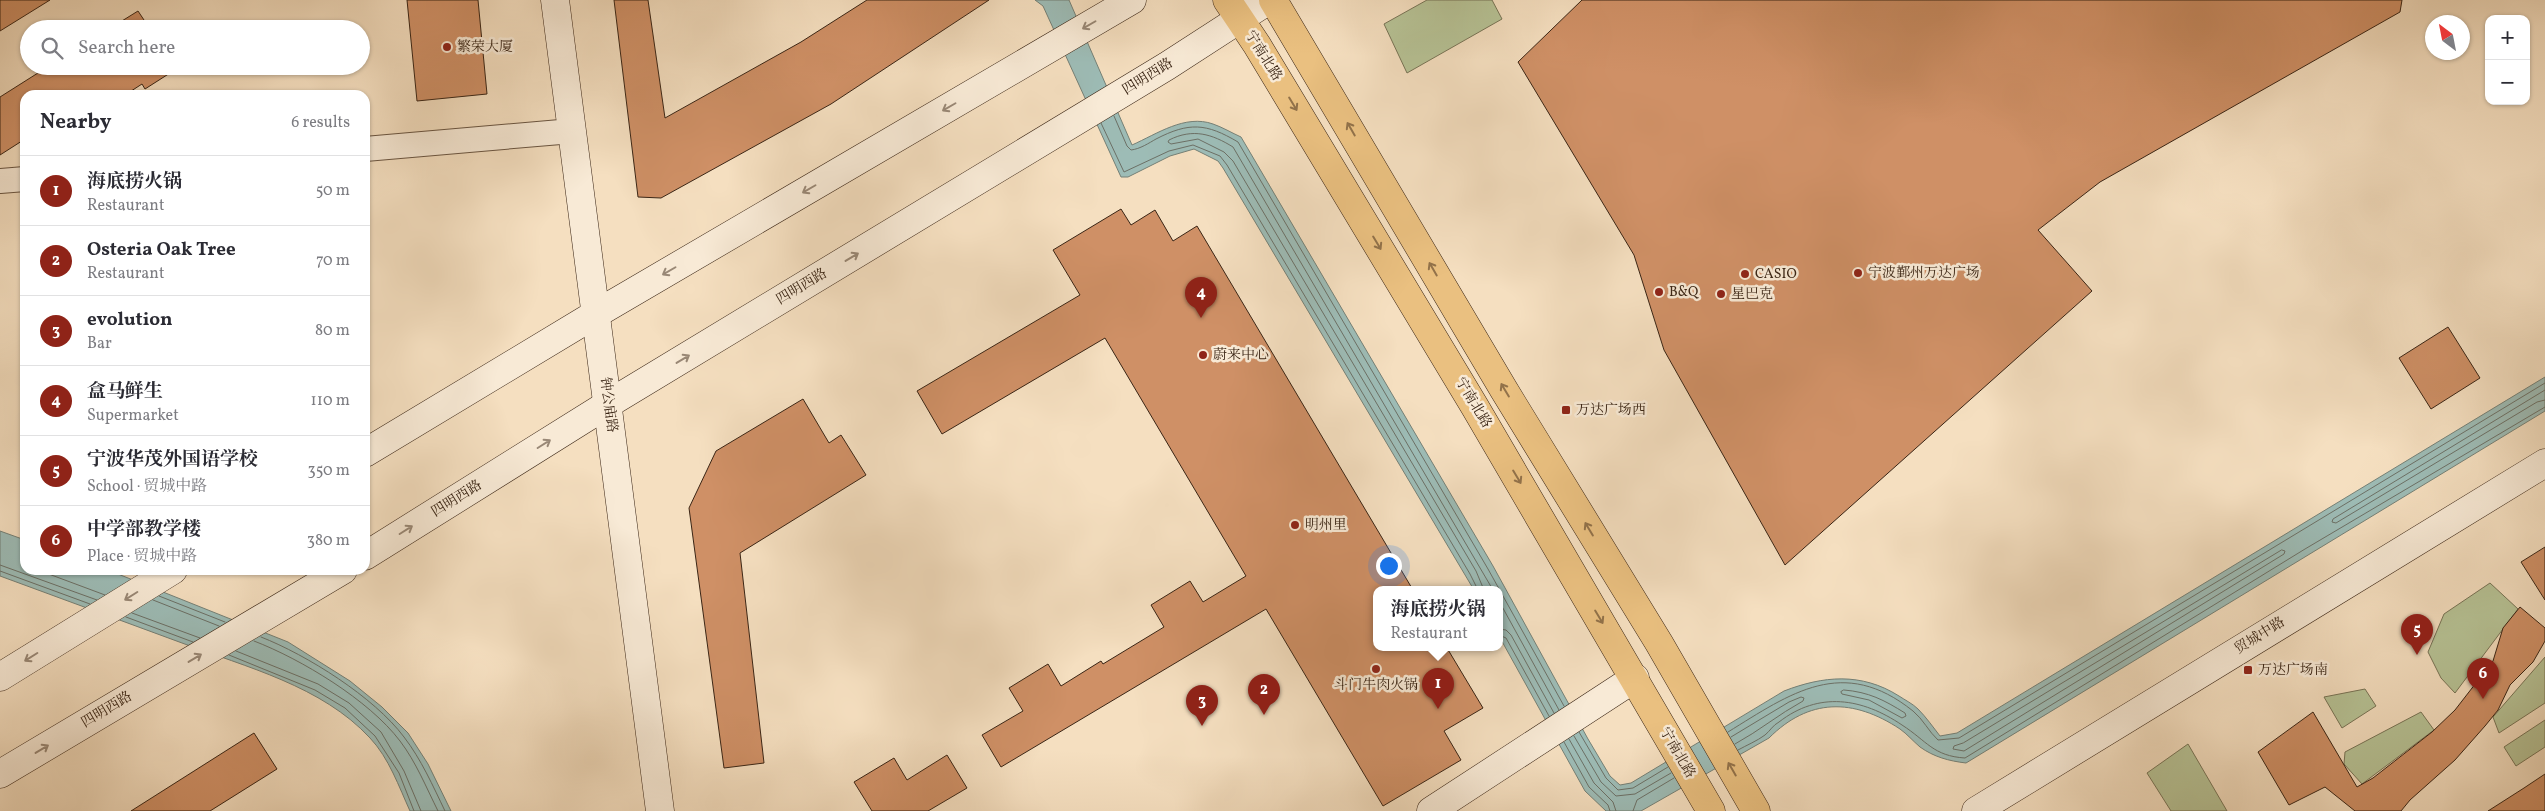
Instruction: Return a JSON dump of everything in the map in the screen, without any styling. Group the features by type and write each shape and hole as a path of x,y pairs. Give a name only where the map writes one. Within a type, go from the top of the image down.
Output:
{"main road":[{"name":"钟公庙路","path":"555,0 594,315 608,404 660,811"},
{"path":"370,450 594,315 1132,0"},
{"name":"四明西路","path":"370,553 608,404 1167,66 1233,9 1269,0"},
{"path":"1273,0 1756,811"},
{"name":"宁南北路","path":"1233,9 1257,45 1464,388 1711,811"},
{"name":"贸城中路","path":"1976,811 2545,463"},
{"path":"0,677 165,575"},
{"name":"四明西路","path":"0,774 335,575"},
{"path":"1431,811 1635,678"}],"street":[{"path":"370,149 572,131"},
{"path":"0,181 20,179"}],"green space":[{"path":"1427,0 1492,0 1502,19 1407,73 1384,24"},
{"path":"2490,583 2518,609 2455,693 2441,678 2428,652 2444,614"},
{"path":"2545,657 2545,703 2499,733 2493,717"},
{"path":"2365,689 2376,706 2342,728 2324,697"},
{"path":"2421,712 2434,730 2362,784 2344,764 2345,752"},
{"path":"2545,720 2545,747 2516,766 2504,747"},
{"path":"2188,744 2227,811 2171,811 2147,773"}],"water":[{"path":"1035,0 1069,0 1132,145 1171,127 1192,122 1213,124 1241,137 1493,566 1588,739 1610,776 1620,785 1631,783 1784,691 1813,682 1842,679 1856,680 1885,688 1916,707 1940,736 1957,733 2545,377 2545,411 1966,763 1936,756 1920,747 1900,729 1883,719 1865,712 1832,707 1816,709 1800,715 1784,725 1769,738 1641,811 1606,811 1585,791 1503,643 1503,586 1472,586 1223,168 1218,161 1194,149 1170,156 1128,177 1121,177 1043,6"},
{"path":"0,531 20,538 20,575 120,575 288,642 350,681 382,707 408,733 428,764 451,811 410,811 398,783 377,746 351,720 306,691 257,670 0,576"}],"building":[{"path":"0,0 50,0 0,31"},
{"name":"繁荣大厦","path":"407,0 478,0 487,94 417,101"},
{"path":"614,0 648,0 665,118 801,42 867,0 989,0 831,104 661,198 638,197"},
{"name":"宁波鄞州万达广场","path":"1582,0 2402,0 2400,12 2100,182 2038,230 2092,291 1785,565 1664,350 1634,255 1518,62"},
{"path":"138,11 144,20 124,20"},
{"path":"35,75 167,75 145,89 142,84 133,90 20,90 20,142 0,155 0,97"},
{"name":"明州里","path":"1121,209 1131,225 1155,210 1173,241 1197,226 1411,586 1373,586 1373,651 1449,651 1483,708 1444,731 1461,760 1383,806 1266,609 1001,767 982,735 1023,711 1009,688 1048,664 1061,686 1101,661 1103,664 1164,627 1151,605 1190,581 1203,602 1246,576 1105,338 942,434 917,391 1080,295 1053,250"},
{"path":"2448,327 2480,378 2431,409 2399,358"},
{"path":"803,399 829,443 841,435 866,475 740,553 764,763 724,768 689,508 716,451"},
{"path":"2545,547 2545,600 2521,562"},
{"path":"2520,607 2545,628 2545,641 2533,662 2510,685 2498,710 2455,760 2410,800 2401,811 2355,811 2325,787 2289,805 2258,752 2313,712 2357,787 2373,778 2432,732 2455,710 2493,661 2503,628"},
{"path":"254,733 277,769 210,811 131,811"},
{"path":"947,755 967,788 928,811 872,811 854,782 894,758 907,780"},
{"path":"2545,774 2545,811 2488,811 2524,788"}],"place":[{"name":"繁荣大厦","path":"447,47"},
{"name":"宁波鄞州万达广场","path":"1858,273"},
{"name":"CASIO","path":"1745,274"},
{"name":"B&Q","path":"1659,292"},
{"name":"星巴克","path":"1721,294"},
{"name":"盒马鲜生","path":"1201,318"},
{"name":"蔚来中心","path":"1203,355"},
{"name":"万达广场西","path":"1566,410"},
{"name":"明州里","path":"1295,525"},
{"name":"宁波华茂外国语学校","path":"2417,655"},
{"name":"斗门牛肉火锅","path":"1376,669"},
{"name":"万达广场南","path":"2248,670"},
{"name":"中学部教学楼","path":"2483,699"},
{"name":"海底捞火锅","path":"1438,709"},
{"name":"Osteria Oak Tree","path":"1264,715"},
{"name":"evolution","path":"1202,726"}]}
